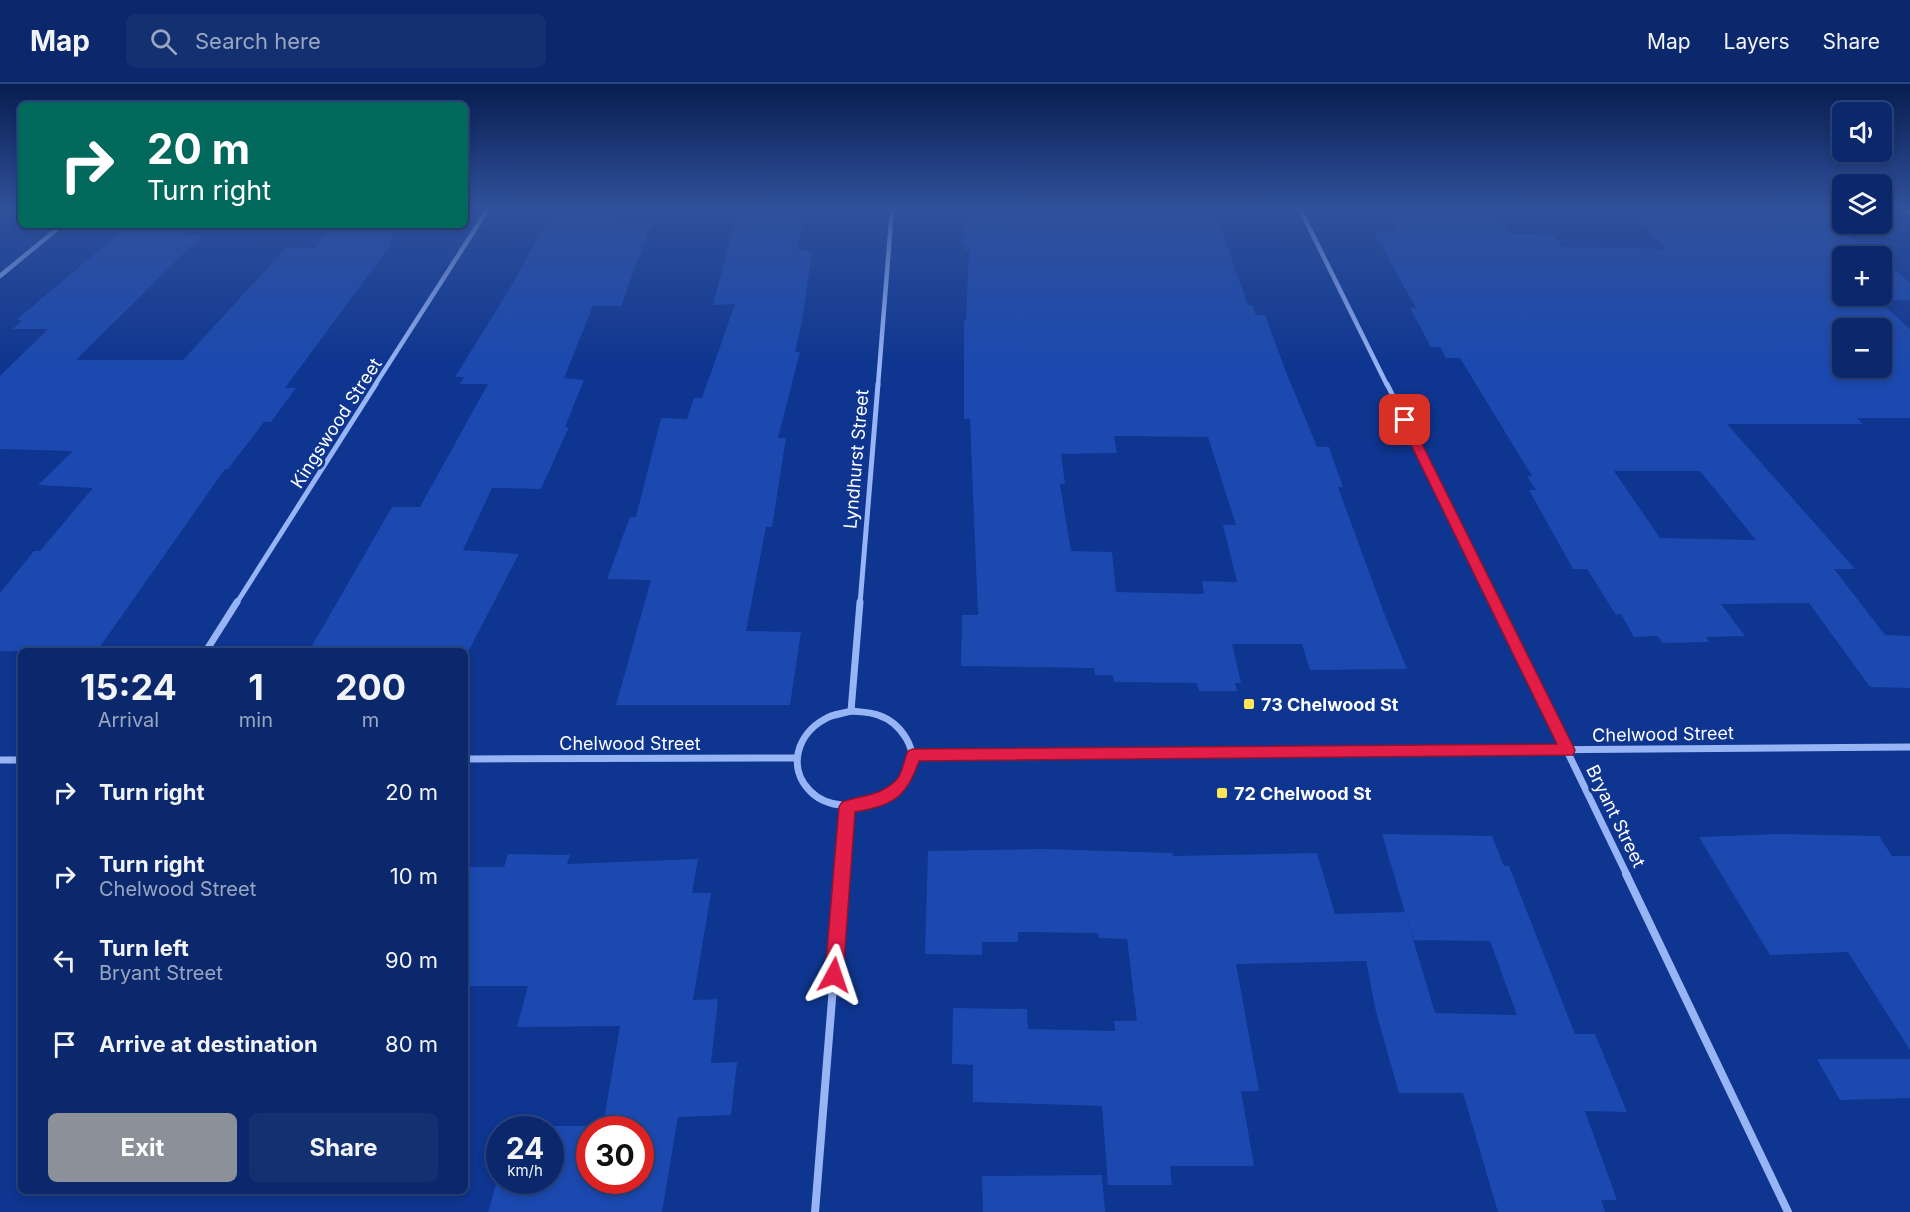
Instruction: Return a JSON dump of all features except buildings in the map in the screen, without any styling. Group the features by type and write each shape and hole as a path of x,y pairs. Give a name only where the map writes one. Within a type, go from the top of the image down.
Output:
{"street":[{"path":"0,276 17,262"},
{"name":"Kingswood Street","path":"208,648 454,262"},
{"name":"Lyndhurst Street","path":"851,711 888,262"},
{"name":"Bryant Street","path":"1326,262 1567,750 1788,1212"},
{"path":"851,711 881,715 904,731 913,755 904,781 880,800 847,807 819,799 806,787 800,781 795,758 805,735 825,719 851,711"},
{"name":"Chelwood Street","path":"913,755 1910,747"},
{"name":"Chelwood Street","path":"468,759 795,758"},
{"path":"0,760 18,760"},
{"path":"815,1212 847,807"}],"place":[{"name":"73 Chelwood St","path":"1249,704"},
{"name":"72 Chelwood St","path":"1222,793"}],"route":[{"path":"834,975 847,807 880,800 904,781 913,755 1567,750 1405,420"}]}
